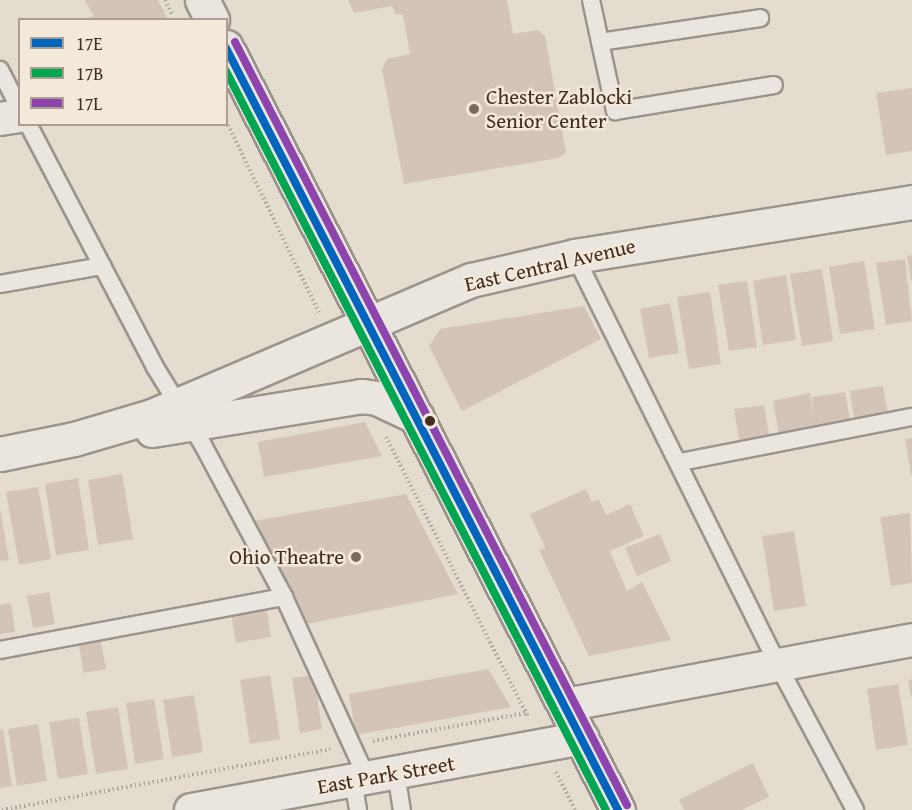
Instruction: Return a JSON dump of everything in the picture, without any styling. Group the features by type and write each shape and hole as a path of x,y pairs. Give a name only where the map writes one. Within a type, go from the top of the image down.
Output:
{"street":[{"path":"202,0 211,18"},
{"path":"231,66 417,417 618,810"},
{"path":"0,119 18,116"},
{"name":"East Central Avenue","path":"13,451 185,415 330,341 471,280 575,256 912,202"},
{"path":"185,415 361,396 377,398 417,417"},
{"path":"565,705 912,640"},
{"name":"East Park Street","path":"191,810 368,786 582,738"}],"lane":[{"path":"591,0 615,111 774,85"},
{"path":"600,42 760,18"},
{"path":"0,70 18,105"},
{"path":"29,126 102,266 284,597 352,745 368,786 402,810"},
{"path":"575,256 680,462 778,665 855,810"},
{"path":"0,284 102,266"},
{"path":"680,462 912,417"},
{"path":"0,650 284,597"}],"path":[{"path":"165,0 173,18"},
{"path":"228,126 314,299 330,341"},
{"path":"380,426 575,810"},
{"path":"2,810 526,712"}],"building":[{"path":"85,0 158,0 167,18 88,18 94,16"},
{"name":"Chester Zablocki Senior Center","path":"348,0 507,0 513,34 538,30 545,36 566,153 558,158 404,184 382,69 387,59 410,54 403,15 395,14 392,6 354,13"},
{"path":"912,88 912,151 886,155 876,93"},
{"path":"912,255 912,280 911,281 907,256"},
{"path":"905,259 912,321 886,325 876,263"},
{"path":"864,261 875,329 840,334 829,267"},
{"path":"822,269 833,341 802,346 790,274"},
{"path":"786,275 796,340 763,345 753,281"},
{"path":"747,281 757,347 729,351 718,285"},
{"path":"710,292 721,364 689,369 677,297"},
{"path":"670,303 679,353 649,358 640,309"},
{"path":"584,306 601,339 462,411 429,346 440,329"},
{"path":"883,386 888,414 854,419 850,391"},
{"path":"845,392 850,420 779,433 773,401 810,393 814,416 812,397"},
{"path":"764,405 769,435 739,440 734,409"},
{"path":"365,422 382,456 264,477 258,442"},
{"path":"912,438 912,475 911,475 905,439"},
{"path":"122,474 133,539 98,545 88,480"},
{"path":"78,478 89,550 56,555 45,484"},
{"path":"38,487 51,559 19,565 6,492"},
{"path":"586,489 592,502 599,499 606,515 630,504 644,536 610,551 627,591 642,582 671,640 589,656 539,550 545,548 530,514"},
{"name":"Ohio Theatre","path":"406,494 458,594 306,624 254,521"},
{"path":"0,508 9,560 0,561"},
{"path":"910,513 912,583 891,586 880,517"},
{"path":"794,531 806,606 774,611 762,536"},
{"path":"660,534 671,561 637,576 625,548"},
{"path":"49,592 55,624 33,628 27,596"},
{"path":"11,603 15,632 0,634 0,605"},
{"path":"266,606 271,637 236,643 231,612"},
{"path":"100,637 106,669 84,673 78,641"},
{"path":"488,669 511,707 356,735 349,694"},
{"path":"270,675 280,739 250,744 240,680"},
{"path":"314,675 322,729 300,733 292,678"},
{"path":"912,679 912,697 911,697 908,680"},
{"path":"898,684 908,745 876,750 867,689"},
{"path":"194,695 203,752 172,757 163,700"},
{"path":"154,699 164,759 135,764 126,703"},
{"path":"118,707 128,769 96,774 86,712"},
{"path":"79,718 88,774 58,779 49,722"},
{"path":"38,724 47,781 17,786 8,729"},
{"path":"3,729 12,786 0,788 0,730"},
{"path":"753,763 769,797 742,810 684,810 679,800"}],"transit line":[{"name":"17L","path":"235,42 627,805"},
{"name":"17E","path":"228,52 618,810"},
{"name":"17B","path":"228,75 606,810"}],"place":[{"name":"Chester Zablocki Senior Center","path":"474,109"},
{"name":"Ohio Theatre","path":"356,557"}]}
